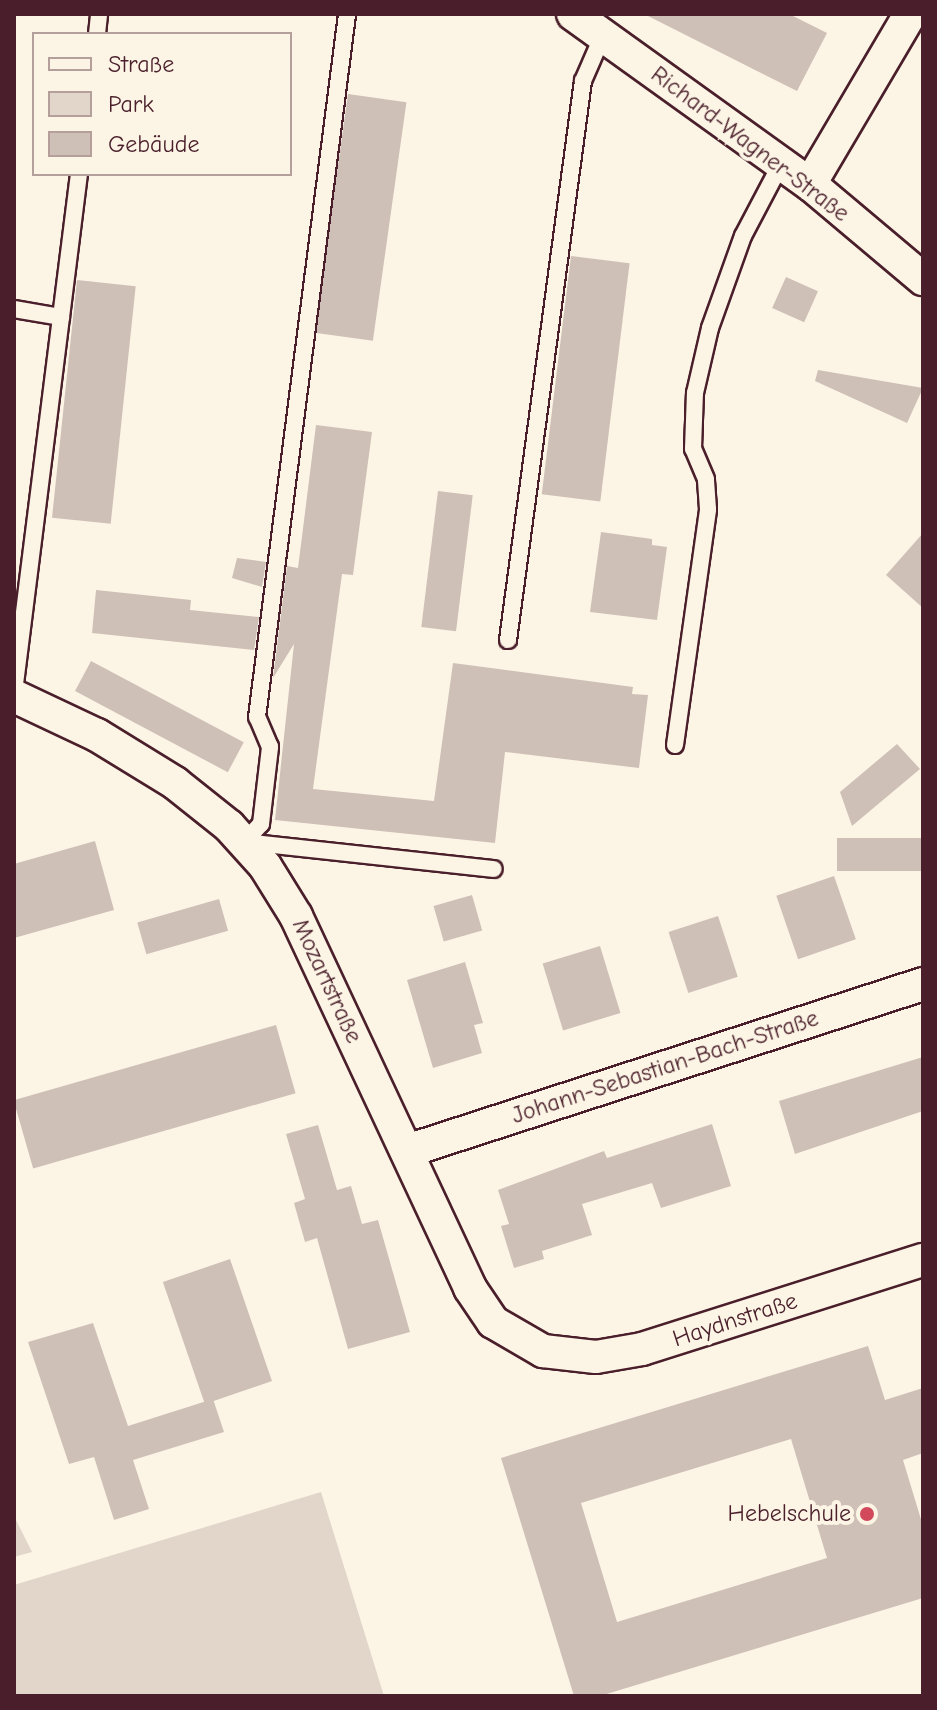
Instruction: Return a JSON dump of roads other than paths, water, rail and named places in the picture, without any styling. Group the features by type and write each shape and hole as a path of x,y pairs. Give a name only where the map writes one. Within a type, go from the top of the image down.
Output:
{"street":[{"name":"Richard-Wagner-Straße","path":"573,14 810,184 923,279"},
{"path":"810,184 910,14"},
{"name":"Mozartstraße","path":"14,694 97,735 175,783 244,842 296,916 470,1288 493,1322 543,1351"},
{"name":"Johann-Sebastian-Bach-Straße","path":"407,1151 923,984"},
{"name":"Haydnstraße","path":"543,1351 596,1357 642,1349 923,1260"}],"lane":[{"path":"244,842 261,824 270,747 257,717 347,14"},
{"path":"508,640 583,81 603,35"},
{"path":"675,745 708,509 706,479 693,449 695,393 710,328 743,236 781,164"},
{"path":"14,694 79,176"},
{"path":"14,309 61,317"},
{"path":"244,842 494,869"}],"place":[{"name":"Hebelschule","path":"867,1514"}]}
